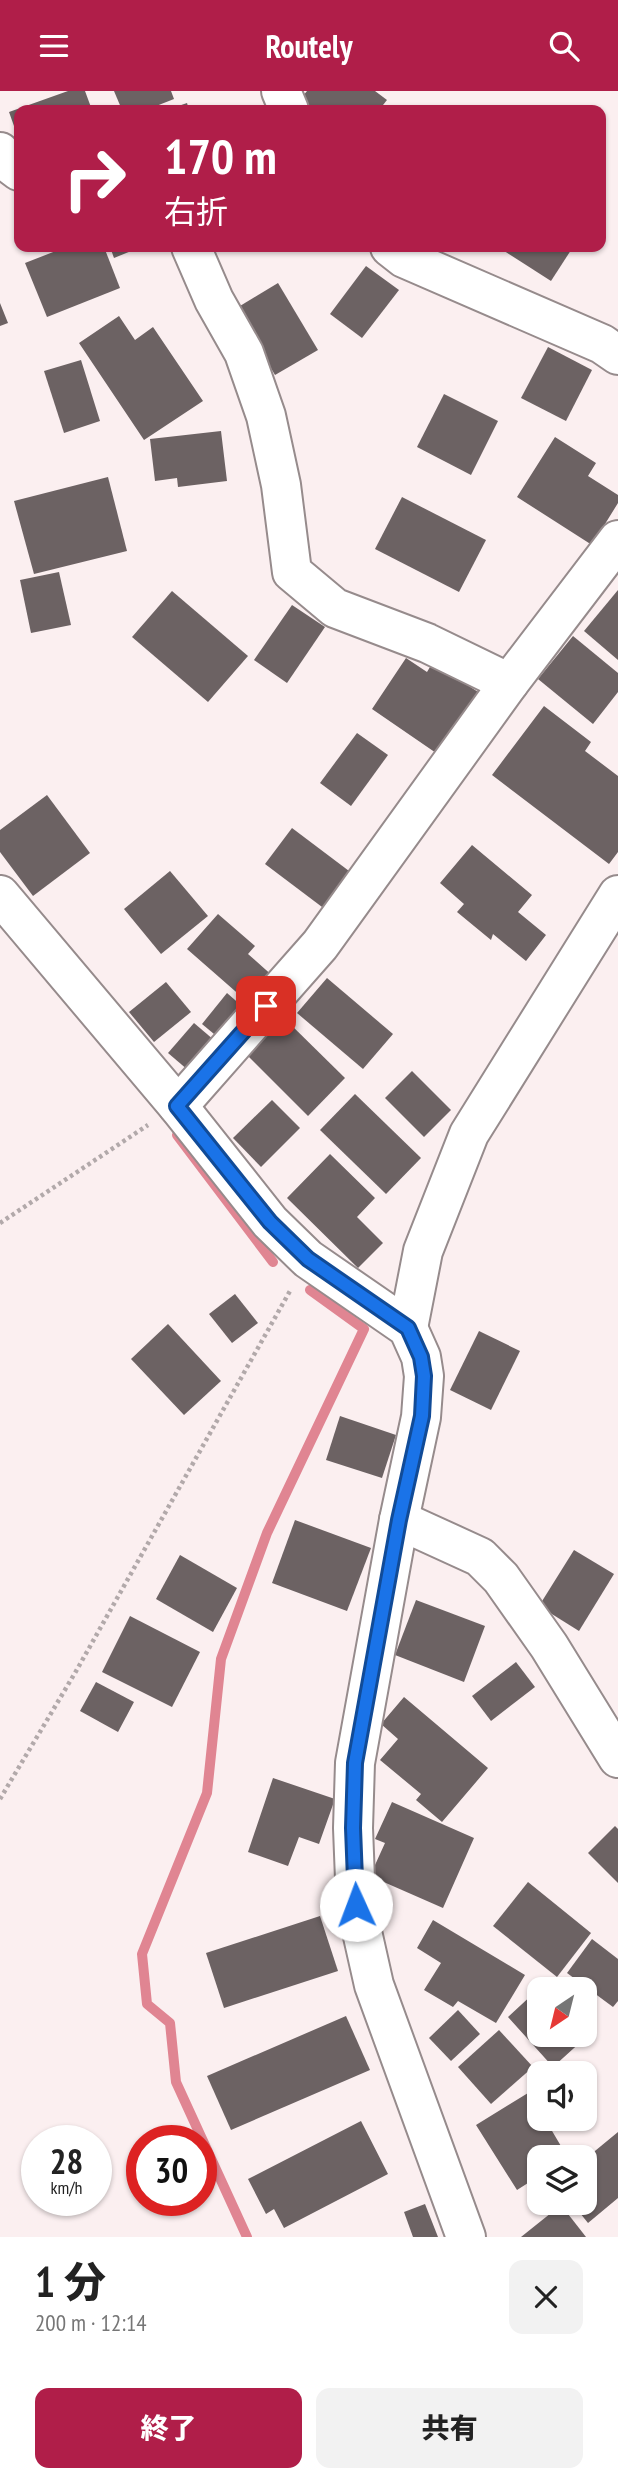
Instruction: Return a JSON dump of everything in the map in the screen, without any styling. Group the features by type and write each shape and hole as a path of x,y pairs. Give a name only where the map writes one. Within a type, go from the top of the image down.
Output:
{"street":[{"path":"0,152 14,167"},
{"path":"200,252 215,300 244,353 267,416 281,485 292,572 335,608 427,643 509,683"},
{"path":"396,252 404,258 602,344 618,355"},
{"path":"177,1106 320,945 509,683 618,540"},
{"path":"0,895 177,1106 270,1222 308,1259 408,1328 421,1357 422,1416 399,1520 355,1763 353,1828 356,1905 374,1985 466,2237"},
{"path":"408,1328 423,1251 469,1134 618,895"},
{"path":"399,1520 480,1557 501,1578 555,1656 618,1758"}],"path":[{"path":"0,1223 177,1106"},
{"path":"0,1799 75,1673 308,1259"}],"building":[{"path":"68,91 85,91 90,105 29,105"},
{"path":"114,91 171,91 174,99 159,105 120,105"},
{"path":"307,91 375,91 387,100 383,105 296,105"},
{"path":"14,110 14,126 9,112"},
{"path":"53,252 106,252 120,288 47,317 25,263"},
{"path":"112,252 129,252 114,258"},
{"path":"506,252 570,252 551,281"},
{"path":"366,266 399,290 362,338 330,314"},
{"path":"278,283 318,350 275,375 235,309"},
{"path":"0,303 8,323 0,326"},
{"path":"119,316 135,340 153,327 203,401 144,440 79,343"},
{"path":"548,347 592,370 566,421 521,398"},
{"path":"81,360 100,421 64,433 44,371"},
{"path":"444,394 498,421 471,475 417,447"},
{"path":"221,431 227,481 178,487 177,478 155,481 150,439"},
{"path":"555,437 596,463 588,476 618,495 618,503 592,545 517,497"},
{"path":"108,477 127,551 34,574 14,501"},
{"path":"402,497 486,540 459,592 375,549"},
{"path":"59,572 71,625 31,633 20,580"},
{"path":"618,590 618,660 584,631"},
{"path":"172,591 248,656 208,702 132,637"},
{"path":"292,605 325,627 287,683 254,660"},
{"path":"573,636 618,673 618,692 593,724 538,679"},
{"path":"406,658 427,672 433,662 481,694 439,755 372,709"},
{"path":"544,706 591,742 585,751 618,776 618,852 609,864 492,775"},
{"path":"357,733 388,755 351,806 320,783"},
{"path":"47,795 90,853 33,896 0,852 0,830"},
{"path":"292,828 357,877 330,913 265,864"},
{"path":"472,845 532,895 518,912 546,935 526,961 493,934 491,940 457,912 464,904 440,883"},
{"path":"170,871 208,916 161,954 124,909"},
{"path":"218,914 255,946 248,954 275,978 251,1005 187,949"},
{"path":"327,978 393,1034 363,1069 297,1013"},
{"path":"166,982 191,1012 154,1042 129,1012"},
{"path":"227,993 251,1014 226,1044 202,1024"},
{"path":"284,1018 345,1078 308,1116 247,1055"},
{"path":"194,1023 221,1046 195,1076 168,1053"},
{"path":"412,1071 451,1110 424,1137 385,1098"},
{"path":"355,1094 421,1158 386,1194 320,1130"},
{"path":"272,1100 300,1128 261,1167 233,1138"},
{"path":"330,1154 375,1198 357,1217 383,1243 358,1268 287,1198"},
{"path":"235,1294 258,1323 232,1343 209,1314"},
{"path":"168,1324 221,1381 184,1415 131,1359"},
{"path":"479,1331 520,1351 491,1410 450,1390"},
{"path":"340,1416 396,1435 382,1478 326,1460"},
{"path":"295,1520 371,1548 347,1611 272,1583"},
{"path":"574,1550 614,1574 579,1631 539,1606"},
{"path":"180,1555 237,1588 213,1632 156,1599"},
{"path":"416,1600 485,1626 464,1682 395,1655"},
{"path":"130,1616 200,1652 172,1707 102,1672"},
{"path":"516,1662 535,1687 491,1721 472,1696"},
{"path":"96,1682 134,1702 118,1732 80,1711"},
{"path":"404,1697 488,1768 442,1822 416,1800 421,1794 380,1760 398,1739 381,1724"},
{"path":"273,1778 335,1799 319,1844 299,1837 288,1866 248,1852"},
{"path":"392,1802 474,1838 443,1908 370,1876 385,1843 375,1839"},
{"path":"615,1826 618,1829 618,1883 588,1853"},
{"path":"528,1882 591,1933 557,1977 493,1926"},
{"path":"320,1916 338,1971 224,2008 206,1953"},
{"path":"433,1920 525,1975 496,2023 458,2001 453,2007 424,1990 441,1963 417,1948"},
{"path":"592,1939 618,1959 618,2001 613,2007 597,1995 597,1977 572,1977 567,1973"},
{"path":"527,1999 527,2038 508,2017"},
{"path":"458,2010 480,2034 451,2061 429,2038"},
{"path":"346,2016 370,2070 231,2130 207,2076"},
{"path":"499,2030 527,2061 527,2072 491,2104 458,2067"},
{"path":"535,2047 575,2047 560,2061 548,2061"},
{"path":"527,2094 527,2131 552,2131 560,2145 527,2145 527,2184 517,2190 476,2125"},
{"path":"361,2121 388,2174 284,2228 274,2209 266,2214 248,2179"},
{"path":"618,2132 618,2198 588,2223 582,2215 597,2215 597,2149"},
{"path":"425,2204 438,2237 413,2237 404,2212"},
{"path":"548,2215 569,2215 586,2237 521,2237"}],"waterway":[{"path":"177,1135 273,1262"},
{"path":"247,2237 176,2082 170,2023 147,2004 142,1954 207,1793 221,1659 267,1533 364,1329 310,1290"}],"route":[{"path":"266,1006 177,1106 270,1222 308,1259 408,1328 421,1357 424,1376 422,1416 399,1520 355,1763 353,1828 356,1905"}]}
